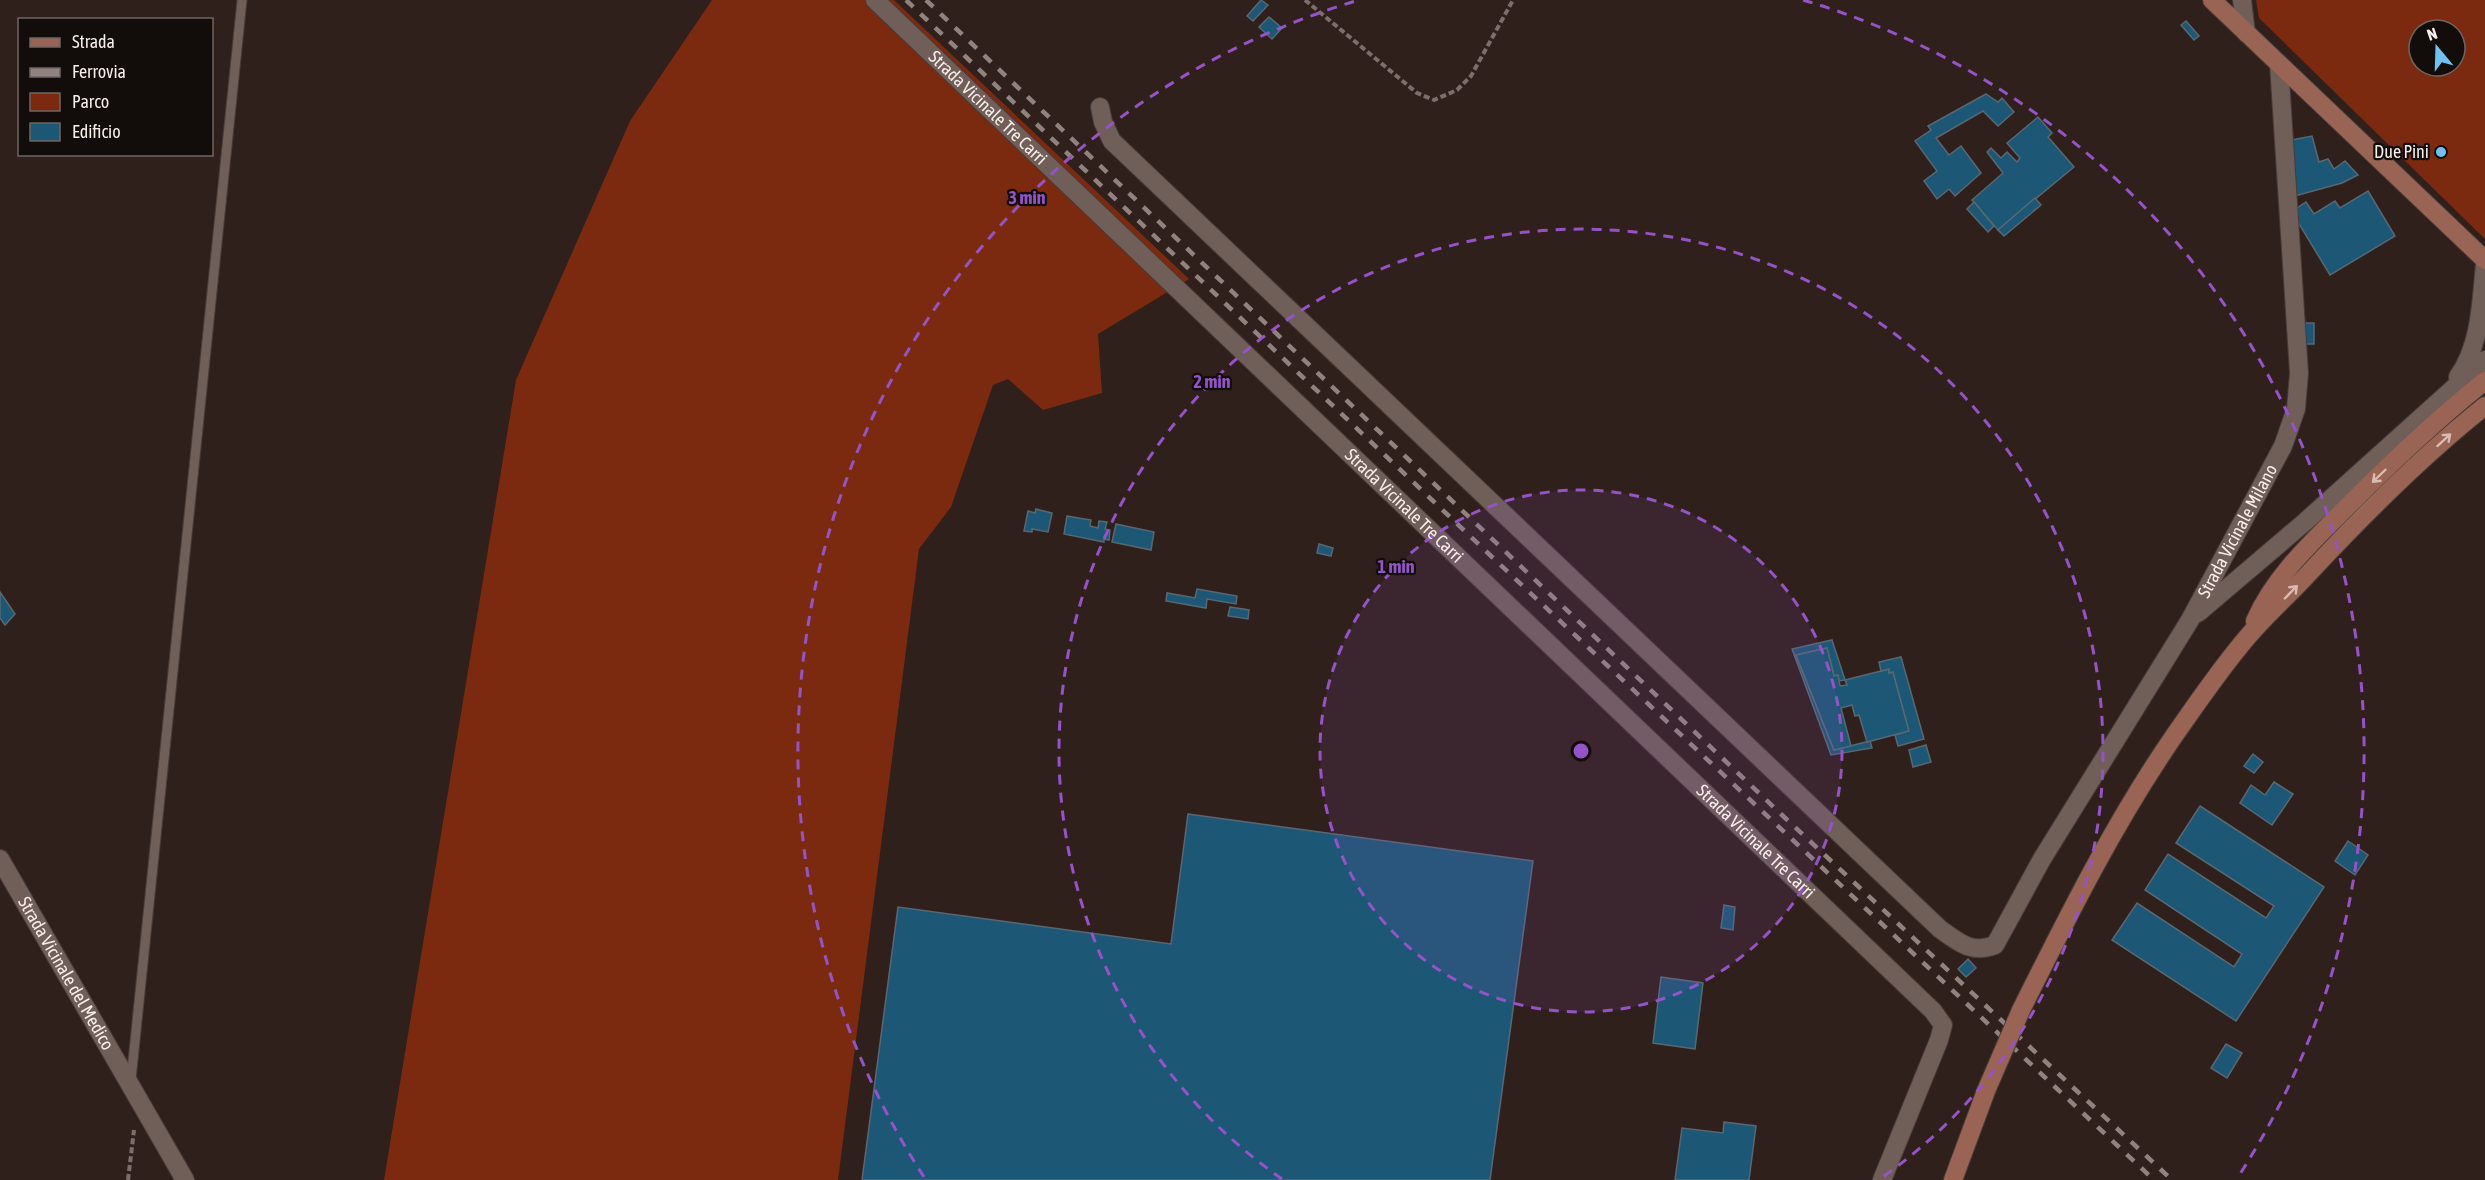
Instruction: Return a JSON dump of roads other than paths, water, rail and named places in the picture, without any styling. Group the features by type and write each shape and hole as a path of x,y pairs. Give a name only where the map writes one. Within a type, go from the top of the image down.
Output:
{"main road":[{"path":"2212,0 2485,262"},
{"path":"2250,634 2263,604 2281,579 2329,525 2410,446 2485,381"},
{"path":"1953,1180 1986,1091 2021,1010 2062,927 2123,816 2173,738 2250,634 2385,495 2438,445 2485,406"}],"street":[{"name":"Strada Vicinale Tre Carri","path":"875,0 1933,1011 1943,1025 1939,1040 1882,1180"},
{"path":"2242,0 2246,33"},
{"name":"Strada Vicinale Milano","path":"1100,107 1103,122 1112,141 1940,929 1971,949 1983,950 1995,945 2042,859 2190,620 2283,446 2296,409 2299,373 2279,64"},
{"path":"2437,405 2461,374 2473,350 2479,327 2485,262"},
{"path":"2190,620 2437,405 2485,360"},
{"path":"2437,405 2485,372"},
{"name":"Strada Vicinale del Medico","path":"0,859 185,1180"}],"lane":[{"path":"131,1089 242,0"}],"railway":[{"path":"906,0 1491,556 2154,1180"},
{"path":"926,0 1782,815 2172,1180"}],"place":[{"name":"Due Pini","path":"2441,152"}]}
